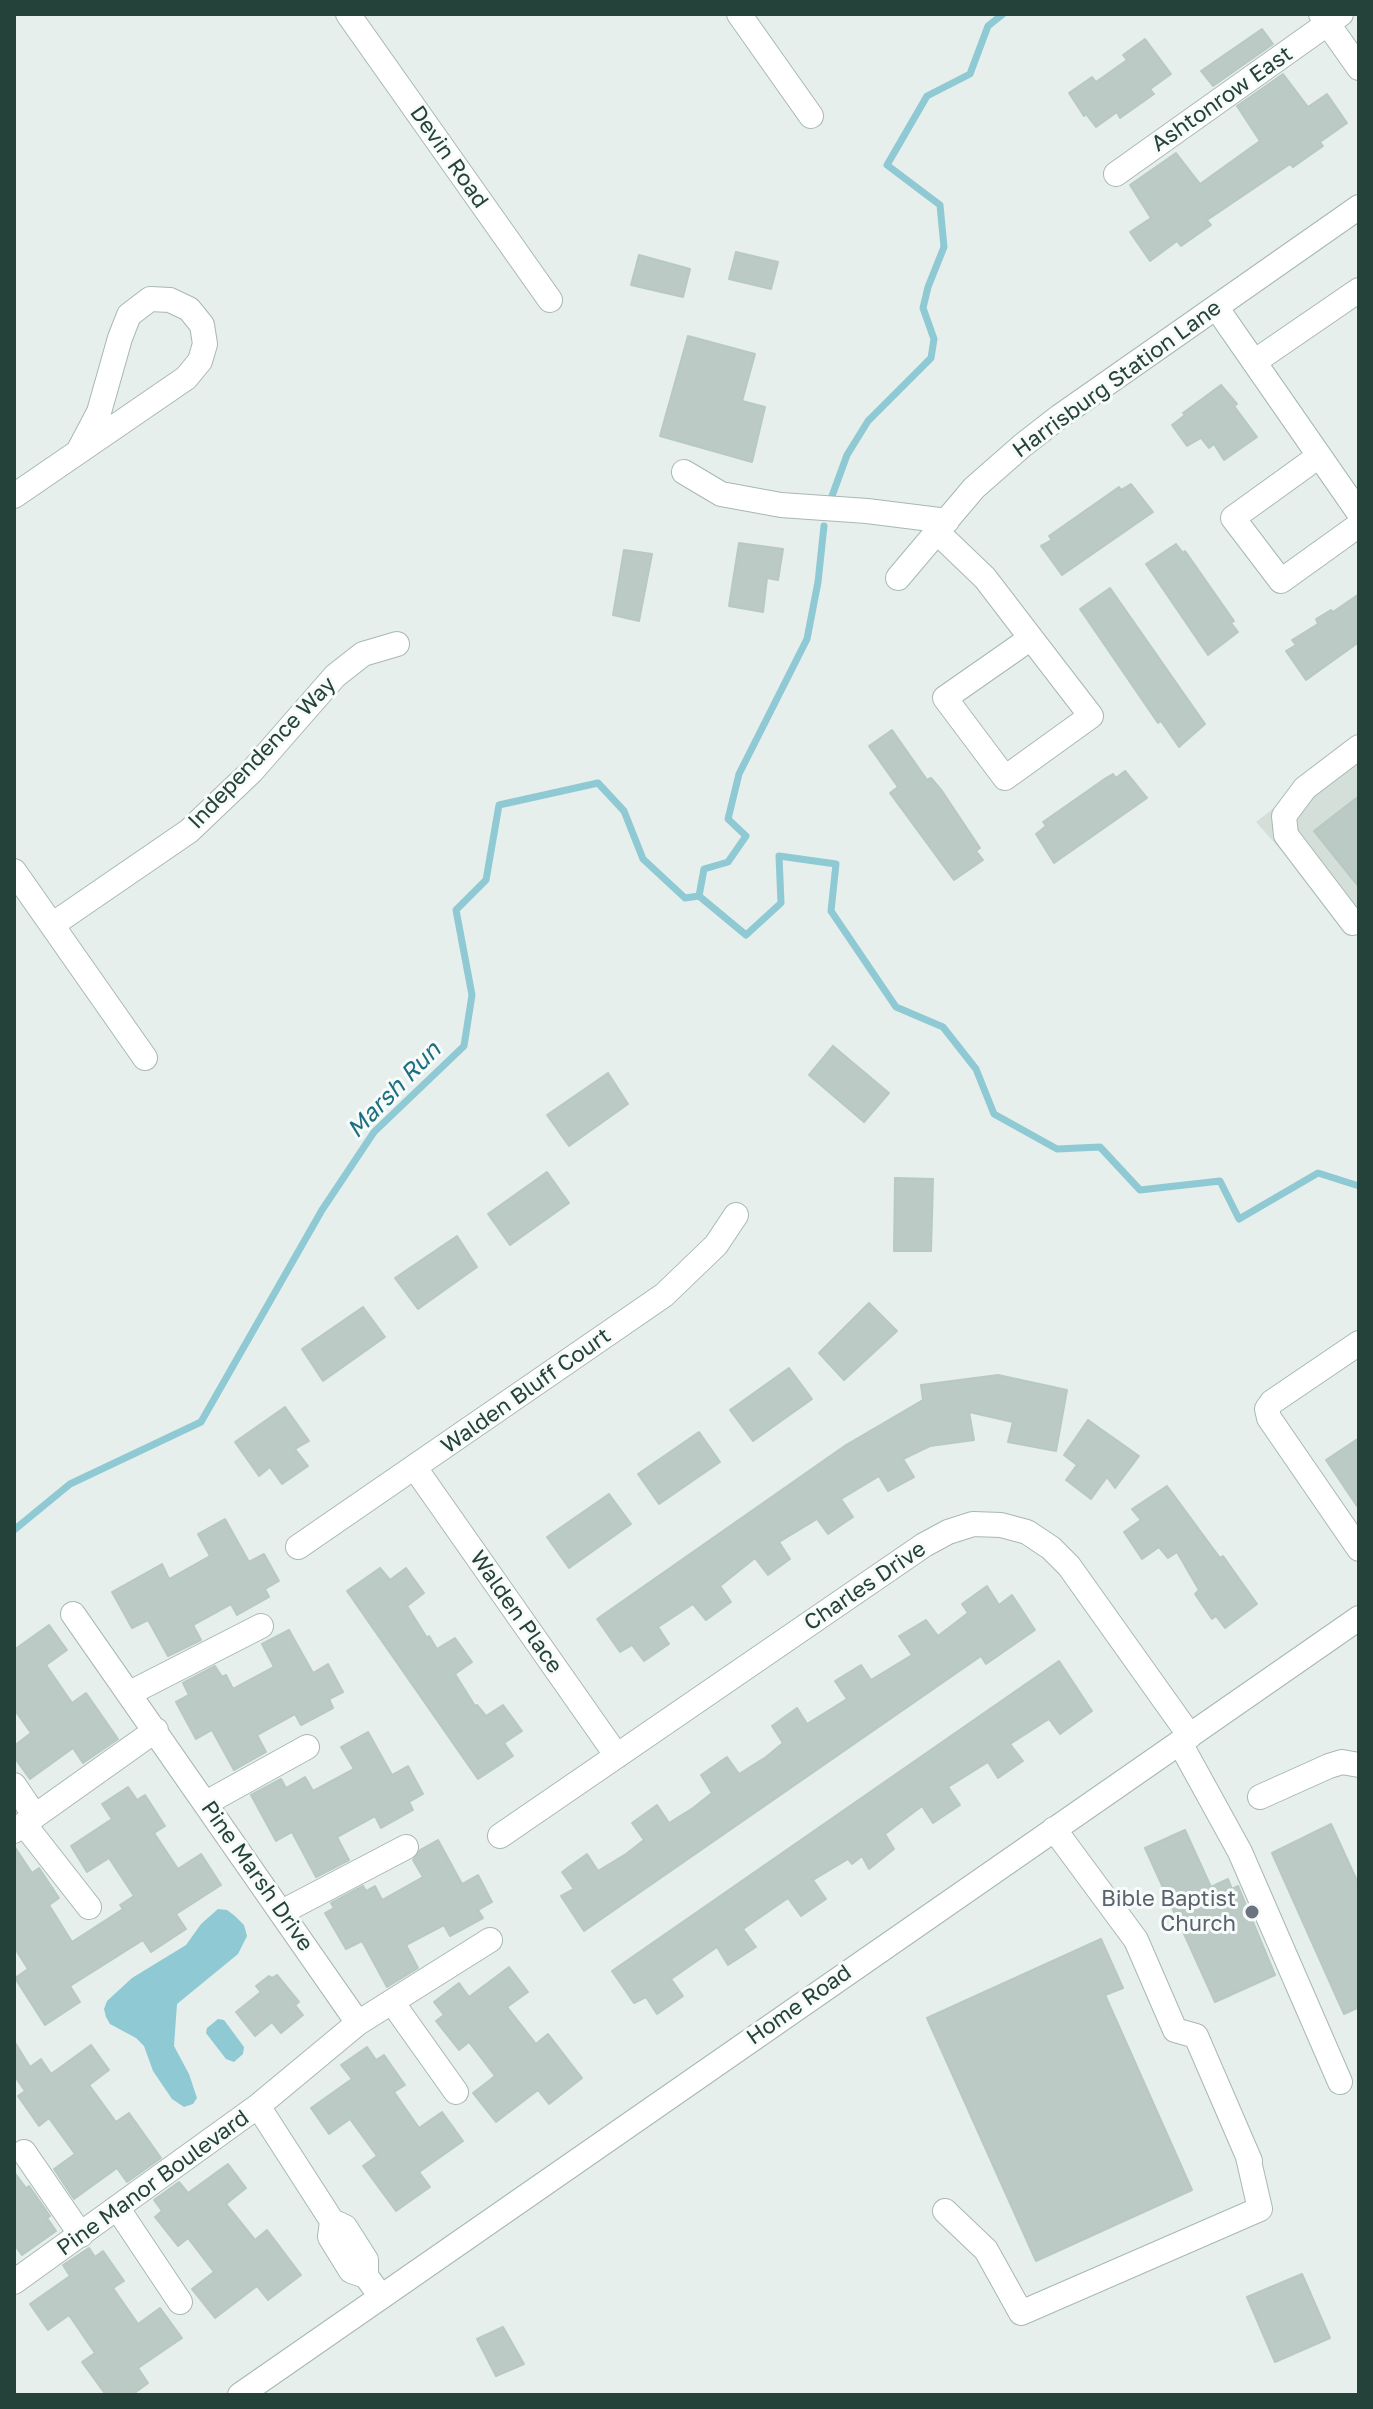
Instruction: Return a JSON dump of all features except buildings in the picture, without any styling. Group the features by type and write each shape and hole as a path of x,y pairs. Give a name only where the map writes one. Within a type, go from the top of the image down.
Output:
{"street":[{"name":"Devin Road","path":"348,14 550,300"},
{"path":"739,14 811,116"},
{"path":"1330,17 1359,68"},
{"name":"Ashtonrow East","path":"1116,174 1330,17"},
{"name":"Harrisburg Station Lane","path":"898,578 974,488 1023,445 1359,207"},
{"path":"1254,362 1359,290"},
{"path":"14,496 186,378 200,361 205,344 202,325 189,309 170,300 150,299 129,315 99,412 79,450"},
{"path":"1216,307 1359,513"},
{"path":"1319,456 1233,518 1281,581 1359,525"},
{"path":"684,472 721,494 781,505 867,511 942,526 985,578 1091,716 1005,778 945,698 1031,638"},
{"name":"Independence Way","path":"52,925 189,831 252,771 335,676 363,654 397,644"},
{"path":"1357,924 1286,835 1284,816 1305,788 1359,747"},
{"path":"14,871 145,1058"},
{"name":"Walden Bluff Court","path":"298,1547 664,1295 716,1245 736,1215"},
{"path":"1359,1343 1272,1402 1267,1409 1269,1418 1359,1549"},
{"name":"Walden Place","path":"415,1468 617,1756"},
{"name":"Charles Drive","path":"500,1836 924,1545 948,1532 973,1524 1001,1525 1027,1532 1051,1548 1069,1566 1185,1739 1240,1852 1340,2082"},
{"name":"Pine Marsh Drive","path":"73,1614 358,2023"},
{"name":"Home Road","path":"240,2395 373,2286 1054,1829 1359,1618"},
{"path":"130,1693 261,1626"},
{"path":"24,1823 156,1730"},
{"path":"206,1803 307,1747"},
{"path":"1260,1797 1329,1766 1342,1762 1359,1765"},
{"path":"14,1785 24,1823 89,1907"},
{"path":"945,2211 986,2250 1021,2313 1260,2209 1249,2159 1196,2036 1175,2030 1136,1940 1054,1829"},
{"path":"282,1912 406,1847"},
{"path":"258,2106 358,2023 490,1940"},
{"path":"392,2002 456,2092"},
{"name":"Pine Manor Boulevard","path":"14,2282 258,2106 332,2221 330,2237 351,2271 373,2286"},
{"path":"24,2152 81,2235"},
{"path":"118,2209 180,2302"}],"shaded area":[{"path":"1359,741 1359,938 1256,822"}],"water":[{"path":"218,1909 227,1910 235,1916 244,1925 247,1936 238,1954 177,2004 174,2046 197,2098 193,2104 184,2107 172,2099 153,2071 144,2046 110,2024 104,2009 107,2001 132,1978 186,1945 201,1924"},
{"path":"218,2019 224,2020 244,2047 243,2054 234,2062 226,2059 206,2033 207,2028"}],"waterway":[{"path":"832,496 847,455 868,421 931,358 934,339 923,308 944,247 940,205 887,165 927,96 970,74 988,26 1003,14"},
{"path":"699,896 704,869 728,862 746,836 728,819 739,774 807,639 824,526"},
{"name":"Marsh Run","path":"14,1530 70,1484 201,1422 322,1210 374,1132 464,1046 472,995 456,910 486,880 499,805 598,783 624,811 643,859 685,898 699,896 746,935 781,903 779,856 836,864 831,911 896,1007 943,1027 976,1069 994,1114 1057,1149 1100,1147 1140,1190 1220,1181 1239,1219 1318,1173 1359,1186"}],"place":[{"name":"Bible Baptist Church","path":"1252,1912"}]}
